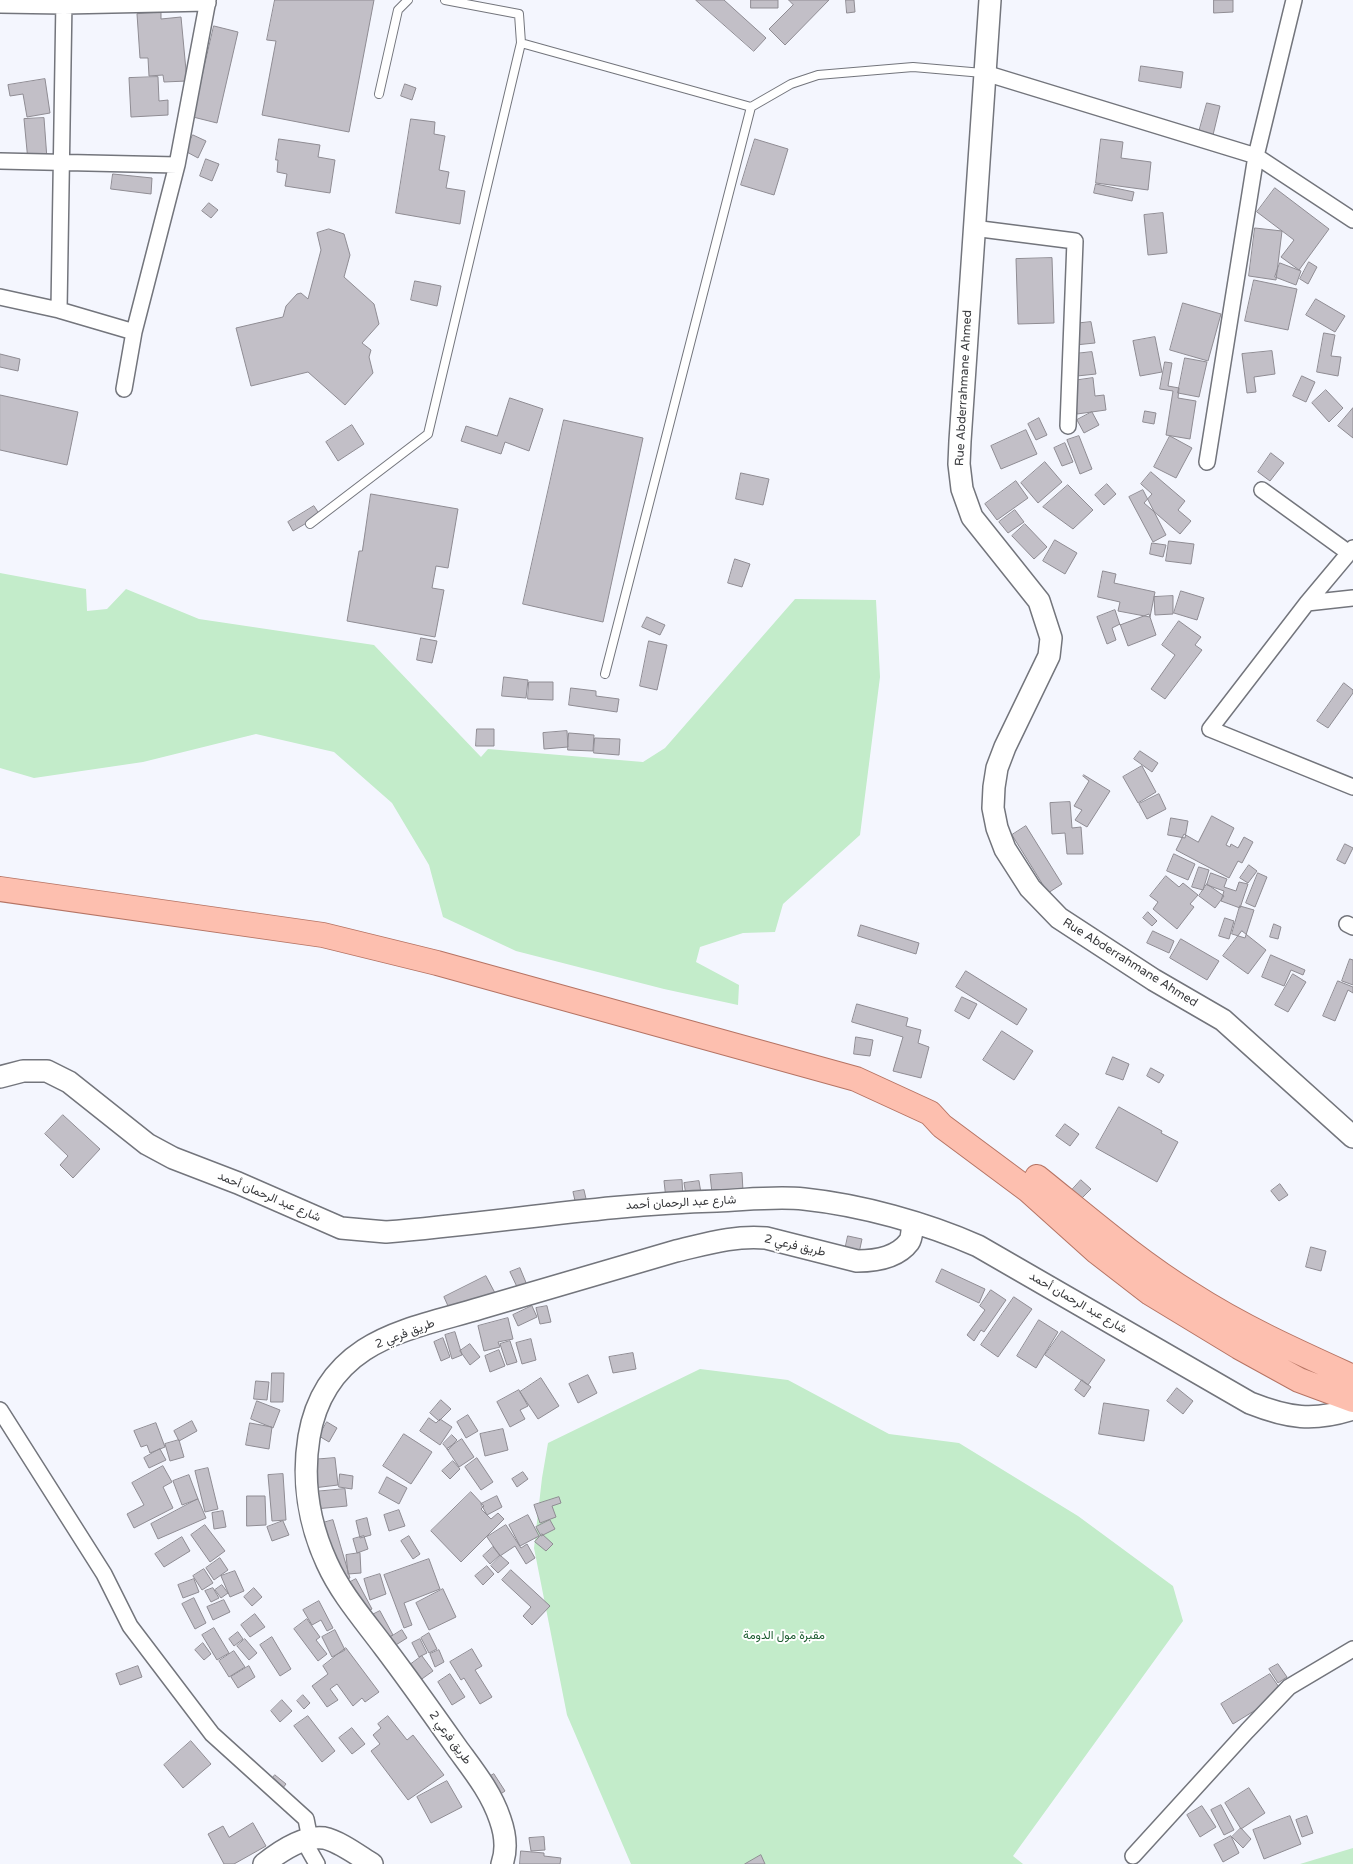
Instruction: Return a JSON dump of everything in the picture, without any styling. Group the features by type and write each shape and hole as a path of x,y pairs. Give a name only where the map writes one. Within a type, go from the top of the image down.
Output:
{"main road":[{"name":"Rue Abderrahmane Ahmed","path":"990,0 973,228 959,464 962,489 972,517 1039,601 1051,638 1049,656 997,768 993,808 997,828 1005,849 1030,888 1059,918 1154,980 1224,1020 1353,1137"},
{"path":"0,889 323,935 437,963 856,1079 930,1113 942,1126 1028,1190 1097,1252 1150,1293 1239,1347 1349,1407"},
{"name":"شارع عبد الرحمان أحمد","path":"0,1078 23,1071 47,1072 69,1082 147,1144 173,1158 238,1183 341,1228 386,1232 664,1202 780,1198 826,1202 913,1223 953,1234 978,1246 1250,1403 1275,1413 1298,1417 1320,1416 1349,1407"},
{"path":"930,1113 950,1116 996,1145 1136,1256 1191,1295 1290,1348 1353,1377"},
{"name":"طريق فرعي 2","path":"502,1864 505,1856 505,1840 501,1820 492,1799 443,1727 342,1592 327,1565 316,1538 308,1504 306,1473 308,1446 312,1420 328,1384 353,1357 384,1340 408,1330 676,1251 751,1237 766,1238 858,1261 881,1260 910,1241 913,1223"},
{"path":"264,1864 278,1853 310,1839 324,1838 344,1847 372,1864"}],"street":[{"path":"1207,462 1256,156 1294,0"},
{"path":"0,5 208,2 177,165 134,332 124,390"},
{"path":"59,310 64,3"},
{"path":"985,73 1256,156 1353,220"},
{"path":"0,161 177,165"},
{"path":"973,228 1075,241 1068,426"},
{"path":"0,297 59,310 134,332"},
{"path":"1262,490 1351,550 1307,603 1210,729 1353,787"},
{"path":"1307,603 1353,598"},
{"path":"0,1410 104,1574 130,1626 212,1734 306,1819 310,1839 309,1850 317,1864"},
{"path":"1133,1856 1247,1730 1289,1687 1353,1648"}],"lane":[{"path":"379,94 398,10 408,0"},
{"path":"310,524 428,434 521,43 519,14 445,0"},
{"path":"521,43 751,107 791,84 818,75 914,67 985,73"},
{"path":"604,674 751,107"}],"green space":[{"path":"0,573 86,589 87,611 107,609 126,589 199,619 374,645 481,757 488,749 643,762 665,748 795,599 876,600 880,677 860,835 783,904 775,932 743,933 700,947 696,962 739,985 738,1005 664,989 516,951 443,917 429,865 392,803 334,752 256,734 143,762 34,778 0,768"},
{"name":"مقبرة مول الدومة","path":"700,1369 788,1380 889,1434 959,1443 1078,1516 1173,1586 1183,1621 1013,1856 1023,1864 631,1864 567,1715 534,1548 542,1478 548,1443"},
{"path":"1353,1848 1353,1864 1300,1864"}],"building":[{"path":"275,0 374,0 349,132 262,115 276,41 267,40"},
{"path":"696,0 724,0 766,38 754,51"},
{"path":"751,0 778,0 778,8 751,8"},
{"path":"789,0 829,0 785,45 769,29 793,5"},
{"path":"846,0 854,0 855,12 847,13"},
{"path":"1214,0 1233,0 1233,12 1214,13"},
{"path":"161,13 161,19 181,17 187,81 164,82 163,75 149,76 148,58 140,58 137,14"},
{"path":"214,26 238,32 217,123 193,117"},
{"path":"1141,66 1183,72 1181,88 1139,81"},
{"path":"158,77 159,101 168,100 168,115 131,117 129,78"},
{"path":"45,79 50,113 27,117 23,94 10,96 8,85"},
{"path":"405,84 416,88 412,100 401,96"},
{"path":"1207,103 1220,106 1213,135 1199,132"},
{"path":"44,118 47,159 28,161 24,119"},
{"path":"411,119 435,122 434,134 445,136 439,170 449,172 446,188 465,191 460,224 396,213"},
{"path":"193,135 206,141 198,158 185,151"},
{"path":"279,139 320,145 318,157 335,160 330,193 285,186 287,174 277,172 278,160 276,160"},
{"path":"755,139 788,149 774,195 741,185"},
{"path":"1101,139 1123,142 1121,158 1151,162 1148,190 1096,183"},
{"path":"206,159 219,164 212,181 200,176"},
{"path":"113,174 152,178 151,194 111,189"},
{"path":"1096,184 1134,192 1132,201 1094,193"},
{"path":"1275,188 1329,229 1299,270 1281,257 1294,240 1257,212"},
{"path":"209,203 218,210 211,218 202,211"},
{"path":"1163,213 1167,253 1148,255 1144,215"},
{"path":"1255,228 1282,231 1276,280 1249,276"},
{"path":"329,229 344,234 350,255 344,277 374,304 379,324 362,343 371,350 369,357 373,373 345,405 308,372 251,386 236,328 283,317 286,306 297,294 301,293 308,299 321,250 317,233"},
{"path":"1052,258 1054,323 1018,324 1016,259"},
{"path":"1309,262 1317,267 1308,284 1300,279"},
{"path":"1280,263 1301,271 1296,285 1275,277"},
{"path":"1254,280 1297,289 1288,330 1245,321"},
{"path":"415,281 441,286 437,306 411,300"},
{"path":"1316,299 1345,316 1335,332 1306,315"},
{"path":"1183,303 1221,314 1208,361 1170,350"},
{"path":"1091,322 1095,343 1075,345 1072,324"},
{"path":"1324,333 1335,335 1331,356 1341,357 1338,376 1317,372"},
{"path":"1155,337 1162,372 1140,376 1133,341"},
{"path":"1272,351 1275,374 1254,377 1256,392 1247,393 1242,354"},
{"path":"1092,352 1096,374 1077,376 1074,354"},
{"path":"0,354 20,359 18,371 0,367"},
{"path":"1185,358 1207,362 1199,397 1178,393"},
{"path":"1165,362 1172,363 1168,386 1179,388 1178,398 1196,401 1190,439 1166,435 1173,391 1160,389"},
{"path":"1302,376 1315,382 1306,402 1293,396"},
{"path":"1093,378 1095,396 1104,395 1106,410 1077,414 1072,381"},
{"path":"1326,390 1343,408 1329,422 1312,403"},
{"path":"0,395 78,412 67,465 0,450"},
{"path":"510,398 543,409 529,451 505,442 501,454 461,441 466,426 497,436"},
{"path":"1353,408 1353,438 1338,426"},
{"path":"1145,411 1156,413 1154,424 1143,422"},
{"path":"1092,412 1099,425 1084,433 1077,420"},
{"path":"1039,418 1047,435 1036,440 1028,424"},
{"path":"564,420 643,438 603,622 523,604"},
{"path":"352,425 364,444 338,461 326,442"},
{"path":"1026,430 1037,454 1001,469 991,446"},
{"path":"1079,436 1092,469 1080,474 1067,440"},
{"path":"1170,436 1192,448 1176,478 1154,467"},
{"path":"1065,443 1073,462 1062,466 1054,448"},
{"path":"1271,453 1284,463 1270,481 1258,472"},
{"path":"1045,462 1062,482 1038,503 1021,483"},
{"path":"1151,472 1185,501 1178,510 1191,521 1180,534 1144,503 1152,494 1141,484"},
{"path":"741,473 769,479 763,505 736,499"},
{"path":"1016,481 1028,498 997,520 985,504"},
{"path":"1107,484 1116,494 1104,505 1095,495"},
{"path":"1068,485 1093,510 1073,529 1043,507"},
{"path":"1143,490 1166,535 1153,542 1129,497"},
{"path":"371,494 458,509 448,568 436,566 432,588 444,590 435,637 347,621 359,551 362,551"},
{"path":"314,506 320,515 293,531 288,522"},
{"path":"1015,510 1024,522 1008,533 999,522"},
{"path":"1025,524 1047,547 1034,559 1012,536"},
{"path":"1055,540 1077,553 1065,574 1043,561"},
{"path":"1169,541 1194,544 1191,564 1166,561"},
{"path":"1152,543 1166,545 1163,557 1150,554"},
{"path":"735,559 750,564 742,587 728,583"},
{"path":"1103,571 1116,574 1114,583 1155,592 1150,617 1118,611 1120,602 1098,597"},
{"path":"1181,591 1204,598 1197,620 1174,613"},
{"path":"1173,596 1173,614 1155,615 1154,597"},
{"path":"1115,610 1120,624 1112,628 1116,640 1107,644 1097,617"},
{"path":"1149,614 1156,635 1128,646 1120,625"},
{"path":"647,617 665,625 660,635 642,627"},
{"path":"1179,621 1201,637 1195,645 1202,650 1165,699 1151,689 1175,655 1162,645"},
{"path":"421,638 437,641 432,663 417,660"},
{"path":"649,641 667,645 657,690 640,686"},
{"path":"504,677 528,680 526,698 502,696"},
{"path":"529,682 553,682 553,700 528,699"},
{"path":"1344,683 1353,690 1353,693 1328,728 1317,721"},
{"path":"571,688 596,691 596,696 619,699 617,712 569,705"},
{"path":"477,729 494,729 494,746 476,746"},
{"path":"567,731 568,747 544,749 543,733"},
{"path":"569,733 594,735 593,751 568,750"},
{"path":"595,738 620,739 619,755 594,753"},
{"path":"1140,751 1158,763 1152,772 1134,759"},
{"path":"1142,766 1156,792 1138,803 1123,777"},
{"path":"1084,775 1110,791 1087,827 1075,820 1082,810 1074,806 1089,781"},
{"path":"1159,794 1166,809 1147,819 1139,804"},
{"path":"1070,802 1072,828 1081,827 1083,854 1067,854 1065,833 1052,834 1050,803"},
{"path":"1212,816 1234,828 1226,845 1230,847 1231,844 1238,848 1244,837 1253,842 1242,863 1238,861 1229,878 1176,850 1184,834 1198,842"},
{"path":"1171,818 1188,821 1185,838 1168,835"},
{"path":"1026,826 1062,884 1048,893 1012,835"},
{"path":"1345,844 1353,848 1345,864 1337,860"},
{"path":"1174,854 1195,864 1188,880 1167,871"},
{"path":"1249,865 1257,871 1248,883 1240,878"},
{"path":"1199,867 1209,870 1203,890 1192,887"},
{"path":"1211,873 1227,879 1224,887 1236,891 1239,882 1248,884 1240,908 1221,901 1224,891 1207,885"},
{"path":"1258,873 1267,877 1255,907 1246,903"},
{"path":"1166,876 1179,887 1183,883 1198,895 1190,904 1194,907 1177,929 1153,909 1158,902 1150,896"},
{"path":"1207,884 1224,896 1215,908 1199,896"},
{"path":"1240,906 1254,910 1245,938 1232,934"},
{"path":"1148,912 1157,921 1152,926 1143,918"},
{"path":"1225,918 1234,921 1229,939 1219,936"},
{"path":"1274,924 1281,927 1278,939 1270,937"},
{"path":"861,925 919,943 916,954 858,936"},
{"path":"1153,931 1174,941 1169,953 1147,943"},
{"path":"1242,931 1266,950 1248,974 1223,956"},
{"path":"1181,939 1219,961 1207,980 1170,958"},
{"path":"1271,955 1305,970 1303,975 1291,970 1284,986 1262,977"},
{"path":"1350,959 1353,960 1353,985 1342,981"},
{"path":"966,971 1027,1009 1017,1025 956,987"},
{"path":"1293,974 1306,982 1288,1012 1275,1005"},
{"path":"1338,981 1353,987 1353,993 1348,990 1335,1021 1323,1016"},
{"path":"962,997 977,1004 969,1019 955,1011"},
{"path":"857,1004 908,1018 906,1026 921,1030 918,1043 929,1047 921,1078 893,1071 903,1037 852,1022"},
{"path":"1002,1031 1033,1051 1014,1080 983,1060"},
{"path":"856,1037 873,1040 870,1056 854,1054"},
{"path":"1113,1057 1129,1064 1123,1080 1106,1074"},
{"path":"1151,1068 1164,1075 1159,1083 1147,1076"},
{"path":"1119,1107 1178,1142 1157,1182 1096,1148"},
{"path":"63,1115 100,1149 73,1178 60,1165 68,1156 45,1134"},
{"path":"1065,1124 1079,1134 1070,1146 1056,1136"},
{"path":"742,1173 743,1191 712,1193 710,1175"},
{"path":"682,1180 683,1198 666,1199 664,1181"},
{"path":"1081,1180 1091,1189 1081,1199 1072,1190"},
{"path":"699,1181 702,1199 687,1201 684,1183"},
{"path":"1280,1184 1288,1195 1279,1201 1271,1191"},
{"path":"584,1190 587,1203 576,1205 573,1192"},
{"path":"848,1236 862,1239 859,1253 845,1250"},
{"path":"1311,1247 1326,1251 1321,1271 1306,1267"},
{"path":"520,1268 527,1285 518,1289 510,1272"},
{"path":"942,1269 985,1289 979,1303 936,1282"},
{"path":"486,1276 495,1293 452,1315 444,1297"},
{"path":"991,1290 1006,1300 984,1332 981,1330 974,1341 967,1335 985,1310 980,1306"},
{"path":"1014,1297 1032,1309 998,1357 981,1345"},
{"path":"532,1306 537,1317 518,1326 513,1315"},
{"path":"547,1306 551,1322 540,1324 536,1308"},
{"path":"508,1318 513,1339 498,1342 500,1347 484,1351 478,1326"},
{"path":"1039,1320 1058,1332 1036,1368 1017,1356"},
{"path":"1062,1331 1105,1360 1088,1385 1045,1355"},
{"path":"455,1332 462,1355 452,1359 445,1335"},
{"path":"443,1338 450,1357 441,1361 434,1342"},
{"path":"531,1339 536,1360 522,1364 516,1343"},
{"path":"510,1341 517,1362 507,1365 500,1344"},
{"path":"470,1344 480,1357 470,1365 460,1351"},
{"path":"499,1350 505,1366 490,1372 485,1356"},
{"path":"633,1353 636,1369 613,1373 609,1357"},
{"path":"272,1373 284,1373 283,1402 271,1402"},
{"path":"588,1375 597,1393 578,1403 569,1384"},
{"path":"541,1378 559,1406 538,1419 520,1392"},
{"path":"1082,1380 1091,1387 1084,1397 1075,1390"},
{"path":"256,1381 269,1382 267,1400 254,1399"},
{"path":"1177,1388 1193,1401 1183,1414 1167,1401"},
{"path":"519,1390 528,1406 520,1410 525,1419 510,1427 497,1402"},
{"path":"441,1400 451,1409 439,1421 430,1413"},
{"path":"257,1401 280,1410 273,1428 251,1419"},
{"path":"1104,1403 1149,1410 1144,1441 1099,1434"},
{"path":"468,1415 478,1431 466,1438 457,1422"},
{"path":"429,1418 436,1423 440,1419 452,1427 440,1445 420,1431"},
{"path":"192,1421 197,1431 179,1441 174,1431"},
{"path":"327,1422 337,1428 329,1442 319,1436"},
{"path":"156,1423 165,1447 150,1453 147,1445 141,1447 134,1431"},
{"path":"250,1423 272,1427 269,1449 246,1445"},
{"path":"503,1429 508,1450 485,1456 480,1434"},
{"path":"404,1434 432,1452 411,1484 383,1466"},
{"path":"452,1435 457,1440 448,1450 443,1444"},
{"path":"462,1439 474,1457 459,1467 447,1449"},
{"path":"179,1440 184,1457 170,1461 165,1444"},
{"path":"160,1449 166,1460 149,1468 144,1458"},
{"path":"335,1458 338,1485 313,1488 310,1460"},
{"path":"477,1458 493,1482 481,1490 465,1467"},
{"path":"453,1461 460,1469 450,1479 442,1471"},
{"path":"163,1466 172,1482 163,1487 173,1508 134,1528 127,1514 144,1505 132,1483"},
{"path":"208,1468 218,1509 205,1512 195,1471"},
{"path":"523,1472 528,1479 517,1487 512,1479"},
{"path":"283,1474 286,1520 272,1521 268,1475"},
{"path":"340,1474 353,1476 352,1489 339,1487"},
{"path":"189,1475 198,1499 182,1505 173,1481"},
{"path":"387,1477 407,1488 399,1504 379,1493"},
{"path":"345,1489 347,1506 315,1509 313,1492"},
{"path":"471,1492 484,1506 481,1509 491,1519 498,1513 504,1519 461,1562 431,1531"},
{"path":"247,1496 265,1496 266,1525 247,1526"},
{"path":"497,1496 502,1507 487,1515 481,1504"},
{"path":"559,1497 561,1503 552,1506 556,1517 540,1523 534,1505"},
{"path":"198,1499 206,1518 158,1539 151,1524"},
{"path":"399,1510 405,1526 389,1531 384,1515"},
{"path":"223,1511 226,1527 214,1529 212,1513"},
{"path":"528,1515 539,1536 520,1546 509,1525"},
{"path":"367,1518 371,1535 360,1538 356,1521"},
{"path":"333,1520 350,1578 333,1583 316,1525"},
{"path":"550,1520 555,1529 541,1536 536,1527"},
{"path":"283,1521 289,1535 272,1541 267,1527"},
{"path":"205,1525 225,1551 210,1562 191,1535"},
{"path":"506,1525 521,1548 527,1544 535,1558 526,1564 515,1546 500,1556 487,1537"},
{"path":"542,1534 553,1544 546,1551 535,1542"},
{"path":"364,1536 368,1549 357,1553 353,1539"},
{"path":"409,1536 420,1554 413,1559 401,1541"},
{"path":"182,1537 190,1551 164,1567 155,1554"},
{"path":"493,1547 500,1555 490,1564 483,1556"},
{"path":"360,1553 361,1573 348,1574 346,1555"},
{"path":"501,1556 509,1563 498,1573 491,1566"},
{"path":"220,1558 228,1570 214,1580 206,1568"},
{"path":"429,1559 440,1589 404,1603 412,1625 404,1628 384,1575"},
{"path":"487,1566 494,1574 483,1585 475,1576"},
{"path":"204,1569 213,1583 202,1590 193,1576"},
{"path":"511,1570 550,1606 532,1625 523,1616 531,1607 502,1580"},
{"path":"235,1571 244,1591 230,1597 221,1576"},
{"path":"380,1574 386,1594 370,1600 364,1579"},
{"path":"194,1579 199,1592 183,1598 178,1585"},
{"path":"356,1579 372,1609 353,1620 337,1589"},
{"path":"222,1585 228,1593 221,1598 215,1590"},
{"path":"213,1588 219,1598 211,1602 205,1591"},
{"path":"254,1588 262,1597 252,1606 244,1597"},
{"path":"443,1589 456,1617 429,1630 416,1603"},
{"path":"194,1598 206,1623 195,1629 182,1604"},
{"path":"224,1600 230,1612 213,1620 207,1607"},
{"path":"319,1601 333,1628 327,1631 321,1620 312,1625 303,1610"},
{"path":"380,1611 393,1635 371,1646 358,1622"},
{"path":"255,1614 265,1627 250,1637 241,1625"},
{"path":"307,1619 320,1637 316,1640 327,1654 318,1661 294,1629"},
{"path":"214,1628 229,1653 217,1660 202,1635"},
{"path":"335,1630 345,1650 332,1657 322,1637"},
{"path":"402,1630 407,1638 391,1648 386,1640"},
{"path":"238,1632 243,1639 234,1646 229,1639"},
{"path":"429,1633 437,1649 429,1653 421,1638"},
{"path":"272,1637 291,1669 280,1676 260,1645"},
{"path":"245,1639 257,1653 249,1660 237,1646"},
{"path":"420,1639 427,1653 419,1657 412,1643"},
{"path":"203,1643 211,1654 204,1660 195,1650"},
{"path":"346,1648 379,1692 365,1702 362,1698 353,1706 337,1684 330,1689 338,1700 327,1707 312,1686 328,1674 323,1666"},
{"path":"472,1649 482,1666 475,1670 492,1697 480,1704 464,1678 461,1680 450,1662"},
{"path":"439,1650 444,1662 435,1667 430,1654"},
{"path":"234,1651 245,1667 229,1677 219,1661"},
{"path":"422,1656 433,1671 412,1686 407,1667"},
{"path":"1278,1664 1287,1677 1278,1683 1269,1669"},
{"path":"138,1666 142,1677 120,1685 116,1674"},
{"path":"249,1666 255,1677 238,1688 231,1677"},
{"path":"450,1674 465,1697 452,1705 438,1682"},
{"path":"1270,1674 1283,1693 1233,1724 1221,1704"},
{"path":"303,1695 310,1703 304,1709 297,1701"},
{"path":"282,1700 292,1711 280,1722 271,1711"},
{"path":"308,1716 335,1751 322,1762 294,1726"},
{"path":"388,1716 407,1740 413,1735 444,1775 408,1800 371,1751 380,1744 373,1735 381,1728 378,1724"},
{"path":"352,1728 365,1744 352,1754 339,1738"},
{"path":"191,1741 211,1764 183,1788 164,1765"},
{"path":"494,1774 505,1791 492,1800 480,1782"},
{"path":"275,1775 286,1784 275,1798 264,1789"},
{"path":"447,1781 462,1807 431,1823 417,1797"},
{"path":"1249,1788 1265,1813 1241,1829 1225,1803"},
{"path":"1221,1805 1234,1830 1224,1835 1211,1810"},
{"path":"1202,1806 1216,1827 1200,1837 1187,1815"},
{"path":"1290,1816 1301,1844 1264,1859 1253,1830"},
{"path":"1307,1816 1313,1833 1302,1837 1296,1820"},
{"path":"253,1823 266,1846 234,1864 224,1864 208,1834 223,1826 229,1837"},
{"path":"1241,1828 1251,1839 1243,1848 1232,1837"},
{"path":"1231,1836 1239,1853 1223,1862 1214,1845"},
{"path":"544,1837 545,1850 531,1851 529,1838"},
{"path":"521,1851 544,1853 544,1856 561,1858 560,1864 520,1864"},
{"path":"761,1855 765,1864 745,1864"}]}
